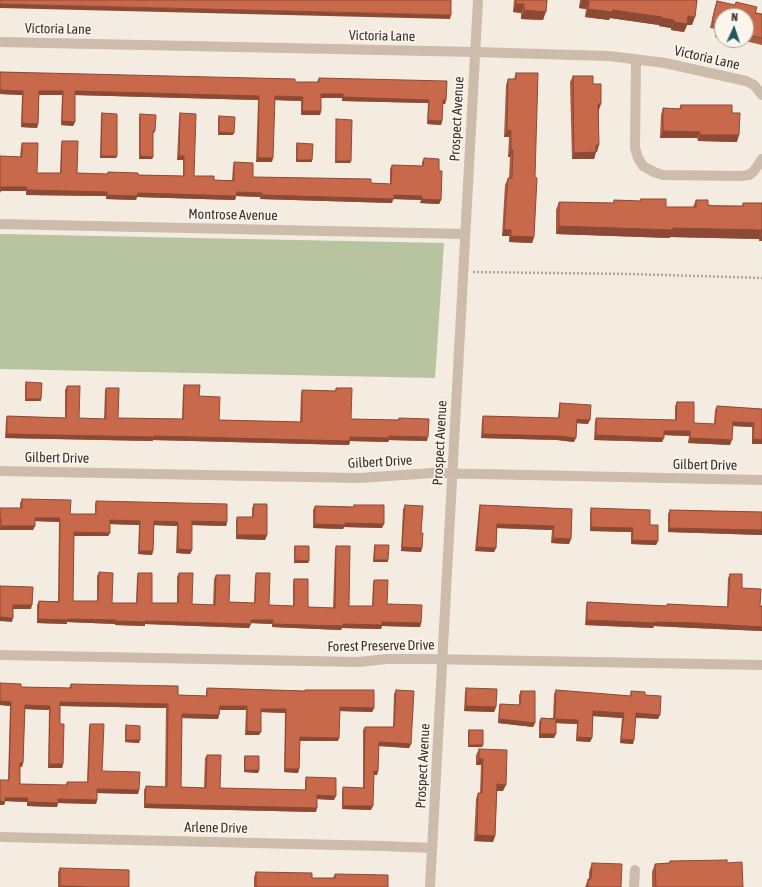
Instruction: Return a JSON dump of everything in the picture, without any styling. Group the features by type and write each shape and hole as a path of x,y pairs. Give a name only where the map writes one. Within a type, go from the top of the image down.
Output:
{"street":[{"name":"Prospect Avenue","path":"430,887 478,0"},
{"name":"Victoria Lane","path":"0,42 609,56 672,64 739,79 754,85 760,93"},
{"path":"636,59 634,148 643,166 663,175 741,176 749,175 754,171 762,159"},
{"name":"Montrose Avenue","path":"0,224 465,234"},
{"name":"Gilbert Drive","path":"0,471 360,478 433,473 762,480"},
{"name":"Forest Preserve Drive","path":"0,655 359,662 386,659 442,659 762,665"},
{"name":"Arlene Drive","path":"0,838 432,848"},
{"path":"634,887 635,870"}],"path":[{"path":"463,272 632,274 762,278"}],"green space":[{"path":"0,234 444,243 435,378 0,369"}],"building":[{"path":"0,0 451,0 451,15 0,4"},
{"path":"516,0 547,0 546,12 524,10 524,4 516,4"},
{"path":"583,0 697,0 695,17 688,16 687,24 674,22 674,20 662,17 613,10 612,12 588,9 589,1"},
{"path":"717,1 735,5 736,2 757,7 755,13 762,14 762,38 754,36 754,8 715,8"},
{"path":"0,72 295,79 295,82 319,82 319,78 447,81 446,100 443,100 442,121 428,120 429,100 343,97 343,94 321,94 321,111 302,111 303,97 275,96 273,158 258,158 259,96 75,91 75,122 62,121 63,91 39,91 38,124 22,123 23,91 0,90"},
{"path":"516,73 538,73 535,177 537,178 534,237 511,236 511,230 504,230 508,178 512,178 513,150 511,150 511,131 507,130 508,79 516,79"},
{"path":"573,76 593,76 593,84 601,84 601,104 598,104 599,145 596,145 596,152 574,153"},
{"path":"681,105 732,105 732,113 740,113 739,135 700,135 700,132 663,131 663,108 681,109"},
{"path":"102,113 117,114 117,156 101,156"},
{"path":"180,113 196,114 194,176 214,176 214,180 234,181 234,162 253,163 253,177 371,179 371,183 391,184 392,165 423,166 424,158 439,159 439,171 442,171 441,200 422,199 422,196 394,195 394,199 262,195 262,193 237,192 236,196 138,193 137,196 107,195 107,192 27,190 27,187 1,187 0,191 0,156 22,157 22,143 38,143 37,173 61,173 62,141 78,141 77,173 108,174 108,172 138,173 138,175 184,176 184,156 179,156"},
{"path":"140,114 156,115 155,131 153,131 153,157 140,156"},
{"path":"219,116 235,117 234,133 219,132"},
{"path":"336,119 352,120 351,161 336,161"},
{"path":"297,143 313,144 312,160 297,160"},
{"path":"641,199 666,199 666,207 696,207 696,200 708,200 708,205 715,206 743,206 743,203 762,203 762,230 673,228 673,230 559,226 559,202 614,203 614,200 641,201"},
{"path":"26,382 42,383 41,399 26,399"},
{"path":"184,385 200,385 199,396 220,397 219,420 302,422 302,390 336,391 336,388 352,388 351,419 429,419 428,437 350,437 350,441 7,434 7,416 66,418 67,386 80,386 79,418 106,419 106,388 119,388 118,418 183,419"},
{"path":"677,402 694,402 694,423 715,424 717,406 762,409 762,440 753,439 754,423 733,422 732,440 690,438 690,431 664,431 664,438 596,435 596,418 676,420"},
{"path":"560,403 591,405 590,420 577,419 576,438 558,436 483,434 483,416 559,418"},
{"path":"22,499 71,500 70,514 96,514 96,501 227,504 227,522 192,521 192,550 178,549 178,522 154,521 153,551 139,551 140,521 110,520 110,533 74,532 73,601 98,601 99,572 113,573 112,603 137,603 138,573 152,573 152,603 178,603 179,573 193,573 192,604 215,605 216,575 230,575 229,602 255,603 256,573 270,573 269,605 294,606 294,579 308,579 308,607 335,608 336,546 350,546 349,606 373,606 374,580 388,580 387,604 422,605 421,623 382,622 382,625 343,624 343,626 273,624 273,620 251,620 251,624 38,619 39,601 59,602 60,518 35,518 35,526 1,526 0,508 22,508"},
{"path":"254,504 267,504 267,535 237,535 237,517 253,517"},
{"path":"354,505 384,505 384,524 315,524 315,506 354,507"},
{"path":"405,505 423,506 421,533 423,533 422,548 402,547"},
{"path":"480,505 572,509 571,539 553,538 554,526 497,524 496,548 477,547"},
{"path":"591,508 650,510 650,525 658,525 658,541 632,540 633,528 591,527"},
{"path":"670,510 762,512 762,530 669,528"},
{"path":"375,545 389,545 388,560 374,560"},
{"path":"295,546 309,546 309,561 295,560"},
{"path":"730,574 742,574 742,588 761,589 760,606 762,606 762,627 697,623 587,620 587,602 728,607"},
{"path":"0,586 33,587 32,605 13,605 13,618 0,617"},
{"path":"0,683 21,684 21,687 71,688 71,684 178,686 178,695 207,696 207,688 305,691 374,690 374,708 340,707 339,738 300,737 299,769 285,769 286,709 261,709 261,732 247,731 247,706 220,706 219,715 182,714 181,787 206,788 207,755 221,755 220,788 306,790 306,777 336,778 336,796 317,795 317,808 145,804 146,786 167,787 168,704 60,702 60,724 64,724 63,764 49,764 50,706 25,705 23,763 20,763 20,784 67,785 67,782 88,782 90,724 104,724 102,771 140,772 139,790 97,789 97,800 58,799 58,803 28,802 28,798 5,798 5,802 0,801 0,780 9,780 11,702 0,701"},
{"path":"466,688 497,689 496,707 466,706"},
{"path":"396,690 414,691 411,744 379,742 378,771 374,771 373,806 343,806 343,787 364,788 365,727 394,727"},
{"path":"556,690 631,696 631,691 645,692 645,695 661,696 660,715 636,713 634,740 621,739 624,713 593,711 592,738 577,737 578,720 556,719 556,734 540,734 541,718 555,719"},
{"path":"521,691 535,691 535,723 499,719 500,704 520,705"},
{"path":"126,725 140,726 140,740 126,740"},
{"path":"469,730 483,730 483,745 469,745"},
{"path":"479,749 507,750 506,785 497,784 495,836 477,835 478,793 482,793 483,759 479,759"},
{"path":"245,756 259,756 259,770 245,770"},
{"path":"727,860 727,863 742,862 743,887 656,887 655,864 670,863 670,861"},
{"path":"592,863 622,864 621,887 588,887 588,879 591,879"},
{"path":"60,868 129,870 129,887 60,886"},
{"path":"256,872 312,873 312,878 335,878 335,874 388,875 388,887 256,887"}]}
